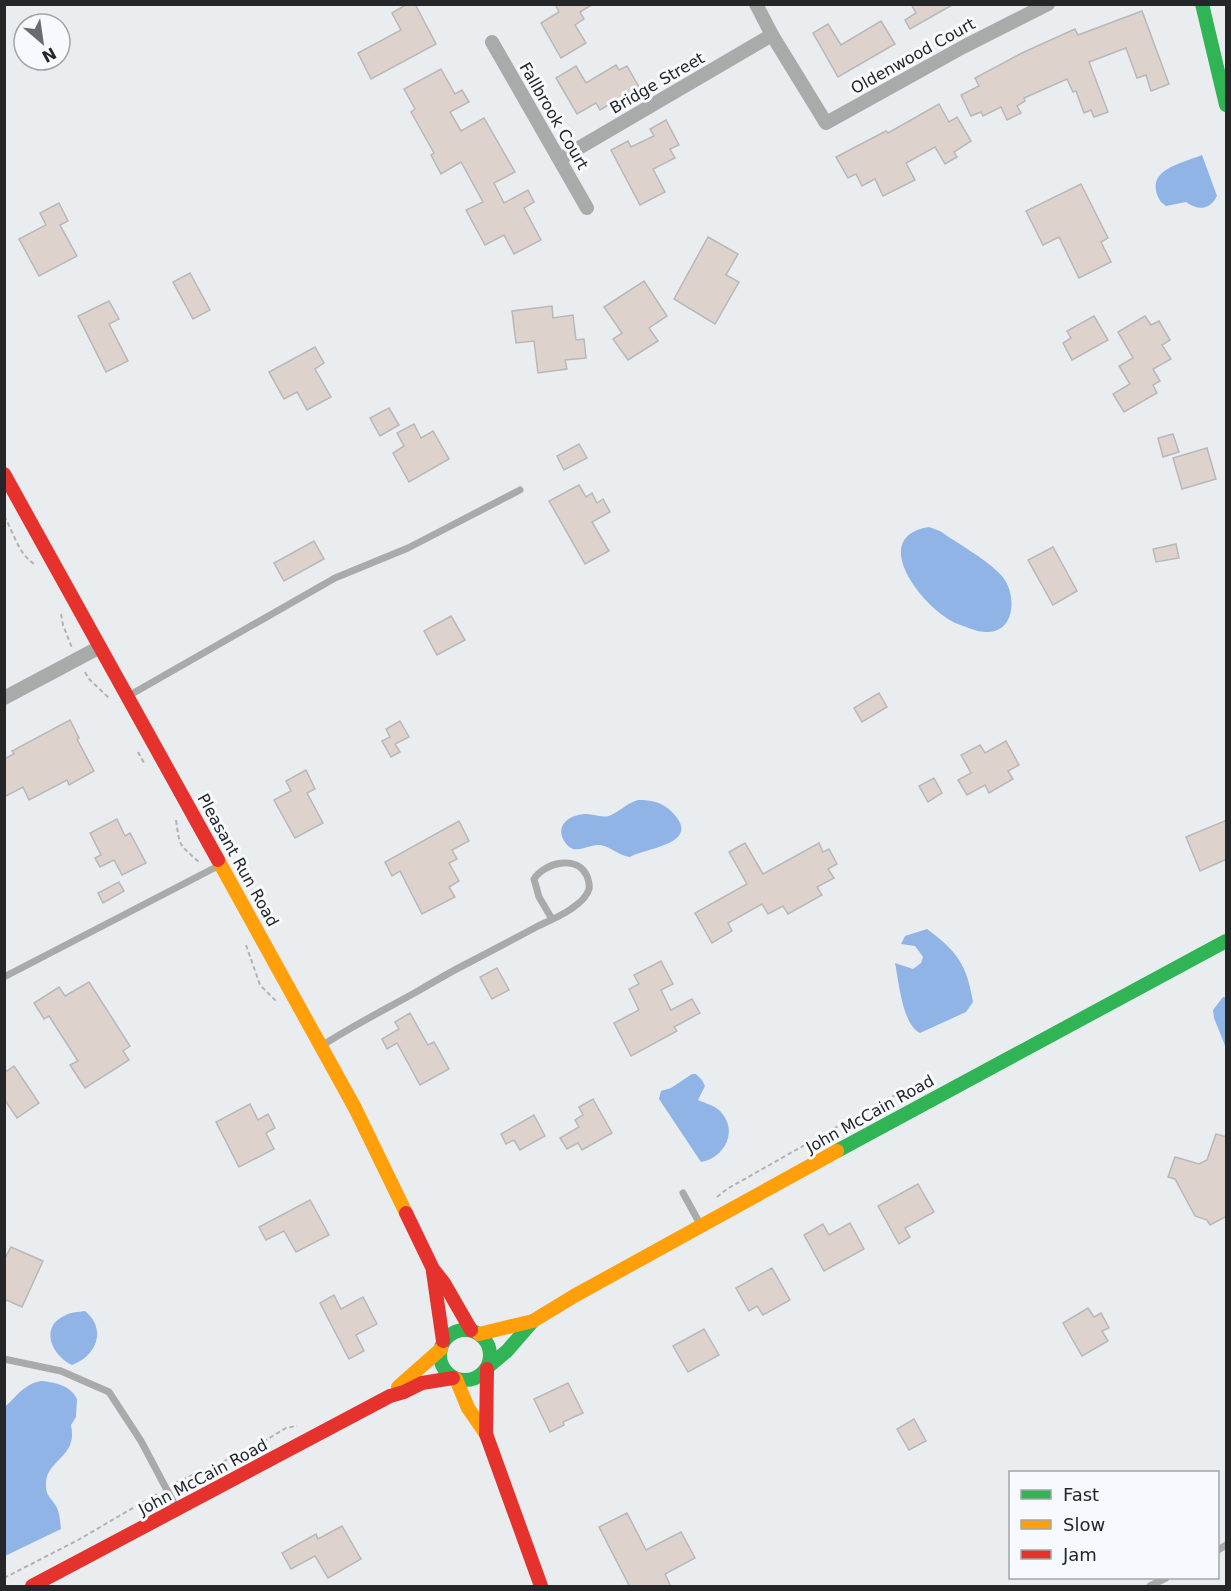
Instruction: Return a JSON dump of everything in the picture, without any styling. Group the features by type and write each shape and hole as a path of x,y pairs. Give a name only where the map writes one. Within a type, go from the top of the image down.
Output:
{"main road":[{"path":"1202,4 1227,105"},
{"name":"Pleasant Run Road","path":"4,474 322,1046 355,1108 433,1269 475,1332"},
{"name":"John McCain Road","path":"475,1332 532,1321 701,1226 1227,941"},
{"name":"Pleasant Run Road","path":"433,1269 442,1345"},
{"path":"426,1361 433,1346 439,1320"},
{"name":"John McCain Road","path":"488,1368 507,1351 532,1321"},
{"path":"486,1434 488,1368 491,1359 489,1345 475,1332 454,1333 442,1345 440,1355 443,1367 454,1378 466,1406 486,1434 541,1587"},
{"name":"John McCain Road","path":"390,1396 442,1345"},
{"path":"487,1396 507,1351"},
{"path":"454,1378 470,1380 488,1368"},
{"name":"John McCain Road","path":"32,1587 390,1396 422,1383 454,1378"}],"street":[{"path":"756,4 772,35"},
{"name":"Oldenwood Court","path":"772,35 826,123 963,47 1048,4"},
{"name":"Bridge Street","path":"560,159 772,35"},
{"name":"Fallbrook Court","path":"492,42 587,208"},
{"path":"4,698 100,647"}],"lane":[{"path":"128,696 335,578 408,548 520,490"},
{"path":"4,977 222,864"},
{"path":"322,1046 350,1028 552,920 570,910 589,889 588,878 582,868 574,864 548,866 534,879 539,897 552,920"},
{"path":"683,1193 701,1226"},
{"path":"4,1359 61,1371 109,1392 127,1417 177,1509"},
{"path":"1150,1587 1164,1579"}],"path":[{"path":"4,516 15,535 22,554 36,565"},
{"path":"60,605 67,640 89,679 114,703"},
{"path":"137,746 146,765"},
{"path":"174,813 180,844 184,851 198,860 207,872"},
{"path":"243,940 260,985 280,1005"},
{"path":"4,1578 78,1540 166,1488 251,1449 286,1428"}],"water":[{"path":"1202,155 1217,196 1214,201 1203,208 1186,202 1166,206 1161,202 1156,191 1156,182 1160,175 1174,165"},
{"path":"929,527 940,531 979,557 1005,581 1011,598 1011,608 1005,624 998,630 981,632 945,617 918,591 907,575 902,559 902,545 911,534"},
{"path":"638,800 656,802 672,812 680,823 681,831 677,838 630,857 600,845 573,849 563,839 562,828 567,820 586,814 609,816"},
{"path":"927,929 946,944 959,960 968,978 973,1002 966,1012 920,1033 909,1021 905,1012 895,963 913,969 921,963 923,957 915,946 901,944 905,936"},
{"path":"1223,997 1226,998 1226,1048 1213,1010"},
{"path":"692,1074 696,1074 705,1086 698,1100 720,1111 726,1118 729,1134 723,1149 717,1155 701,1162 659,1099 661,1091 671,1088"},
{"path":"85,1311 96,1326 96,1341 88,1355 72,1365 58,1355 50,1333 58,1320 70,1313"},
{"path":"41,1381 62,1386 71,1391 77,1399 76,1417 71,1425 70,1444 48,1474 46,1482 47,1493 56,1506 61,1529 5,1556 5,1407 25,1388"}],"building":[{"path":"407,4 415,4 436,44 371,79 358,53 401,30 392,13"},
{"path":"555,4 593,4 580,12 584,19 575,25 586,43 561,58 541,23 559,12"},
{"path":"911,4 954,4 910,29 905,20 916,13"},
{"path":"1142,11 1169,84 1151,91 1146,75 1137,78 1126,48 1089,62 1108,112 1094,117 1091,110 1084,113 1076,91 1073,92 1067,79 1024,98 1025,101 1017,106 1021,113 1007,120 1001,107 983,116 981,112 971,116 961,95 979,86 975,78 1075,29 1078,35"},
{"path":"881,21 895,44 838,77 813,33 828,24 841,45"},
{"path":"616,65 619,70 627,66 639,87 600,110 596,103 577,114 556,78 576,66 586,83"},
{"path":"441,69 455,94 462,90 469,102 450,112 461,131 484,118 515,172 494,183 504,203 528,190 534,202 524,208 541,240 514,254 504,235 485,245 466,210 483,202 461,162 441,174 431,155 434,153 411,112 415,109 404,89"},
{"path":"939,104 949,122 957,117 971,141 954,152 957,157 945,164 935,147 906,163 915,180 883,196 875,179 862,186 856,174 848,178 836,157 886,131 888,133"},
{"path":"666,120 679,145 670,149 675,158 653,169 665,192 640,205 611,150 628,141 631,147 654,136 650,129"},
{"path":"1081,184 1108,238 1101,242 1111,262 1079,278 1059,237 1043,245 1026,211"},
{"path":"59,203 68,221 60,225 77,256 39,276 19,239 46,225 40,213"},
{"path":"708,237 738,254 726,275 739,282 715,324 674,299"},
{"path":"190,273 210,310 193,319 173,282"},
{"path":"644,281 667,316 649,328 658,341 628,360 613,339 622,333 604,307"},
{"path":"109,301 119,319 109,324 128,361 106,372 78,316"},
{"path":"552,306 553,318 573,315 576,340 584,339 586,358 565,360 567,369 538,373 534,341 516,343 512,311"},
{"path":"1094,316 1108,340 1072,360 1063,343 1071,338 1067,331"},
{"path":"1145,316 1151,325 1159,321 1170,340 1162,345 1171,359 1153,369 1160,381 1153,385 1157,393 1124,412 1113,394 1130,384 1119,366 1133,358 1118,332"},
{"path":"315,347 324,363 315,369 331,397 307,410 297,392 284,399 269,372"},
{"path":"389,408 399,425 380,436 370,418"},
{"path":"414,424 421,438 433,431 449,459 409,482 393,453 404,446 397,433"},
{"path":"1173,434 1179,452 1163,457 1158,438"},
{"path":"579,444 587,458 564,470 557,456"},
{"path":"1207,448 1216,479 1182,489 1173,458"},
{"path":"579,485 586,497 592,493 597,503 603,499 610,512 592,522 609,551 585,564 549,501"},
{"path":"314,541 324,559 284,581 274,563"},
{"path":"1176,544 1179,558 1156,562 1153,549"},
{"path":"1053,547 1077,591 1053,605 1028,560"},
{"path":"451,616 465,640 437,655 424,631"},
{"path":"879,693 887,707 862,722 854,708"},
{"path":"70,720 94,771 69,785 67,780 29,800 23,787 4,797 4,759 14,754 12,751"},
{"path":"400,721 409,737 395,744 400,752 391,757 382,741 390,737 386,729"},
{"path":"1006,741 1019,765 1008,771 1013,779 989,793 985,785 967,795 958,780 971,773 961,755 980,745 985,753"},
{"path":"306,770 315,789 307,793 323,823 295,838 274,800 291,791 286,781"},
{"path":"934,778 942,793 928,802 919,786"},
{"path":"117,819 125,836 130,833 146,863 122,875 114,860 100,867 95,858 101,855 90,833"},
{"path":"1227,820 1227,859 1200,871 1186,837"},
{"path":"459,821 469,841 452,850 457,859 449,863 459,881 449,887 455,897 422,914 400,871 392,876 385,862"},
{"path":"745,843 763,874 819,843 823,852 829,849 837,864 828,869 834,878 817,887 822,895 788,914 783,906 768,914 762,904 728,923 732,931 712,943 695,913 747,884 729,852"},
{"path":"119,882 124,891 103,903 98,893"},
{"path":"661,961 673,984 661,990 671,1010 692,999 700,1013 674,1027 677,1031 631,1056 614,1023 639,1010 629,989 639,984 634,975"},
{"path":"497,968 509,990 492,999 480,977"},
{"path":"89,982 130,1046 123,1051 129,1060 85,1088 70,1065 78,1061 49,1016 44,1019 34,1003 59,987 65,996"},
{"path":"410,1013 428,1045 434,1042 449,1069 420,1085 397,1043 387,1049 382,1039 399,1029 395,1022"},
{"path":"14,1066 39,1103 17,1118 4,1099 4,1073"},
{"path":"593,1099 612,1133 582,1150 578,1143 567,1149 560,1138 579,1127 575,1120 583,1115 579,1107"},
{"path":"250,1104 258,1120 268,1114 275,1128 266,1133 274,1149 239,1167 216,1122"},
{"path":"534,1115 545,1136 520,1150 514,1140 506,1144 501,1134"},
{"path":"1216,1134 1227,1137 1227,1216 1210,1225 1207,1220 1195,1216 1175,1179 1168,1177 1175,1157 1199,1164 1207,1160"},
{"path":"918,1184 934,1212 905,1228 910,1237 899,1244 878,1206"},
{"path":"310,1200 329,1235 296,1252 284,1231 266,1240 259,1227"},
{"path":"850,1223 864,1249 824,1271 804,1235 823,1224 829,1235"},
{"path":"11,1247 43,1261 22,1307 4,1299 4,1260"},
{"path":"772,1268 790,1300 763,1315 757,1306 749,1311 736,1288"},
{"path":"334,1295 341,1309 363,1297 377,1324 356,1335 364,1351 349,1359 320,1303"},
{"path":"1088,1308 1094,1317 1101,1313 1109,1328 1102,1331 1108,1341 1082,1356 1063,1323"},
{"path":"704,1329 719,1355 688,1372 673,1346"},
{"path":"568,1383 583,1413 563,1422 564,1425 550,1432 534,1399"},
{"path":"914,1419 926,1441 909,1450 897,1429"},
{"path":"627,1513 646,1550 681,1532 695,1558 665,1574 671,1587 630,1587 599,1527"},
{"path":"342,1526 361,1559 328,1578 315,1556 291,1569 282,1553 316,1534 318,1539"}],"traffic: fast":[{"path":"1202,4 1226,105"},
{"path":"837,1151 1226,941"},
{"path":"489,1366 507,1351 533,1321"},
{"path":"470,1330 483,1337 489,1345 490,1355 489,1365 483,1373 475,1379 460,1380 447,1373 441,1365 440,1350 447,1337 455,1331 470,1330"}],"traffic: slow":[{"path":"218,860 355,1108 406,1213"},
{"path":"479,1334 533,1321 574,1296 837,1151"},
{"path":"398,1387 441,1349"},
{"path":"456,1379 468,1408 486,1434"}],"traffic: jam":[{"path":"4,474 218,860"},
{"path":"406,1213 433,1269 444,1283 471,1330"},
{"path":"433,1272 443,1341"},
{"path":"487,1369 486,1434 541,1586"},
{"path":"32,1586 390,1396 422,1383 453,1378"}]}
